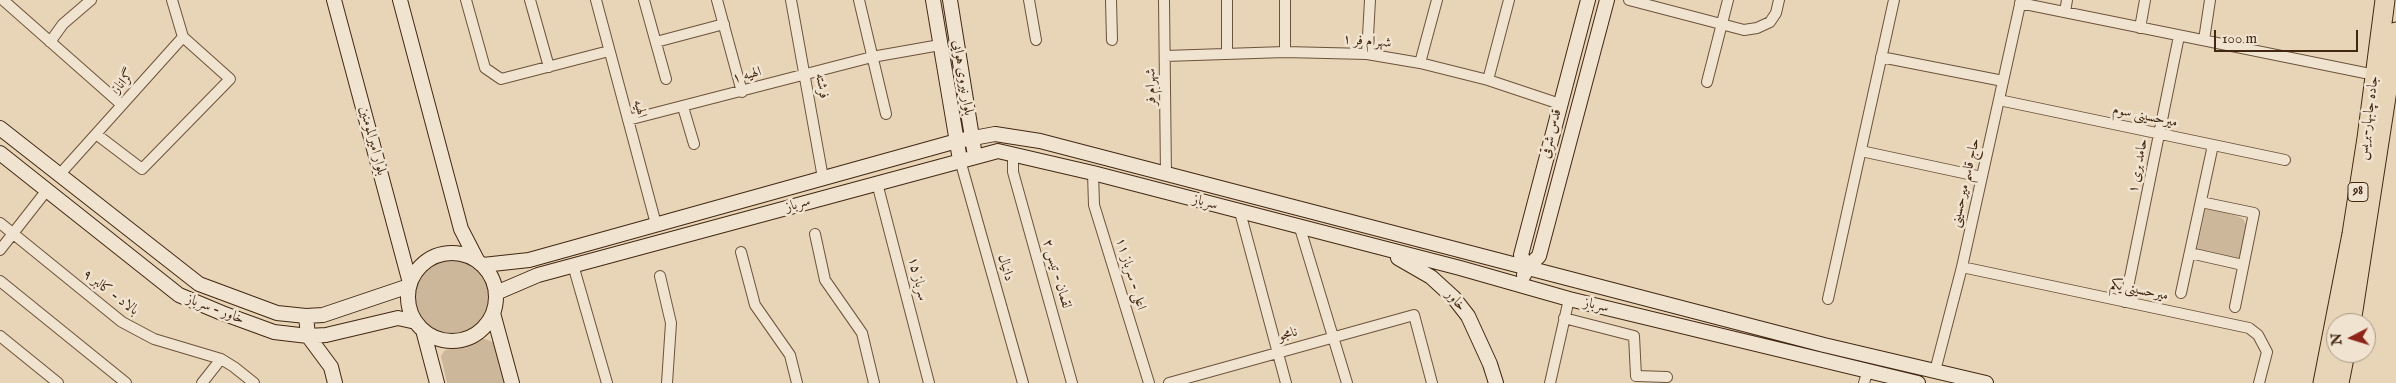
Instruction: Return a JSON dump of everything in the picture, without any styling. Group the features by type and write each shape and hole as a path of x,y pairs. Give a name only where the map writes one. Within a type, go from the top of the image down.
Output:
{"highway":[{"name":"جاده چابهار-بریس","path":"2323,383 2352,234 2385,0"},
{"name":"جاده چابهار-بریس","path":"2354,313 2396,32"},
{"path":"2339,383 2343,363"}],"street":[{"path":"3,0 122,105"},
{"path":"50,42 63,24 91,0"},
{"path":"96,134 142,169 230,79 183,37 172,0"},
{"name":"بلوار امیرالمومنین","path":"334,0 410,284"},
{"path":"400,0 461,229 494,282 496,293 493,313 512,383"},
{"path":"466,0 485,68 501,79 610,51"},
{"path":"530,0 549,67"},
{"name":"الهیه","path":"596,0 656,224"},
{"path":"644,0 666,80"},
{"path":"717,0 742,92"},
{"name":"فرشته","path":"791,0 823,178"},
{"path":"859,0 886,114"},
{"name":"بلوار نیروی هوایی","path":"933,0 960,160"},
{"name":"بلوار نیروی هوایی","path":"950,0 975,156"},
{"path":"1029,0 1036,40"},
{"path":"1111,0 1112,40"},
{"name":"شهرام فر","path":"1164,0 1166,174"},
{"path":"1227,0 1227,54"},
{"path":"1285,0 1285,52"},
{"path":"1367,54 1370,0"},
{"path":"1420,63 1437,0"},
{"path":"1488,80 1509,0"},
{"name":"قدس شرقی","path":"1527,268 1521,255 1588,0"},
{"path":"1521,285 1527,268 1539,256 1607,0"},
{"path":"1629,0 1744,30 1758,28 1770,22 1779,0"},
{"path":"1707,82 1728,0"},
{"path":"1828,299 1894,0"},
{"path":"2065,12 2068,0"},
{"path":"2140,28 2145,0"},
{"path":"2204,40 2210,0"},
{"path":"2021,2 2375,75"},
{"name":"حاج قاسم میرحسینی","path":"1935,371 1962,267 2021,2"},
{"path":"656,42 724,24"},
{"name":"حامد بری ۱","path":"2126,302 2179,36"},
{"name":"گراناز","path":"60,174 183,37"},
{"name":"الهیه ۱","path":"628,120 872,57 940,45"},
{"name":"شهرام فر ۱","path":"1165,56 1285,52 1367,54 1420,63 1488,80 1560,104"},
{"path":"1881,57 2003,81"},
{"name":"میرحسینی سوم","path":"1999,100 2285,160"},
{"path":"683,106 694,144"},
{"name":"خاور - سرباز","path":"0,128 199,284 276,313 306,316 323,315 410,284"},
{"name":"سرباز","path":"480,262 529,260 956,141 995,134 1018,136 1824,345 1986,383"},
{"path":"2181,293 2213,145"},
{"name":"سرباز","path":"496,293 538,275 998,151 1013,152 1093,172 1380,249 1460,268 1568,299 1819,360 1866,378 1918,383"},
{"path":"1861,151 1982,177"},
{"name":"لقمان - تیس ۲","path":"1013,152 1013,172 1072,383"},
{"name":"خاور - سرباز","path":"0,153 179,295 274,332 308,336 326,335 398,318 419,326"},
{"name":"دانیال","path":"960,160 1023,383"},
{"name":"اعلی - سرباز ۱۱","path":"1093,172 1094,205 1149,383"},
{"path":"1161,191 1166,174"},
{"name":"سرباز ۱۵","path":"877,183 929,383"},
{"path":"0,250 47,190"},
{"path":"2200,202 2254,213 2235,306"},
{"path":"1240,212 1286,383"},
{"name":"بالاد - کالبر ۹","path":"0,223 122,322 154,339 220,359 234,367 254,383"},
{"path":"656,224 662,242"},
{"path":"1300,228 1348,383"},
{"path":"815,234 825,280 862,333 874,383"},
{"name":"خاور","path":"1380,249 1431,277 1468,316 1496,383"},
{"path":"741,252 755,305 790,355 797,383"},
{"path":"437,383 419,326 408,305 410,284 421,266 438,254 458,253 480,262"},
{"path":"2190,254 2243,265"},
{"path":"574,266 607,383"},
{"name":"میرحسینی یکم","path":"1962,267 2249,328 2258,335 2267,352 2258,383"},
{"path":"1448,293 1443,281 1443,275 1449,270 1460,268"},
{"path":"660,276 671,323 667,383"},
{"path":"0,281 126,383"},
{"path":"1550,383 1568,299"},
{"path":"419,326 436,338 450,341 464,340 481,329 493,313"},
{"name":"نامجو","path":"1169,383 1196,379 1277,353 1414,314 1432,383"},
{"path":"306,316 308,336 330,367 335,383"},
{"path":"1564,318 1634,336 1636,376 1667,377"},
{"path":"0,336 58,383"},
{"path":"1819,360 1824,345"},
{"path":"202,383 220,359"}],"shaded area":[{"path":"2206,207 2240,217 2244,220 2247,227 2239,259 2197,249"},
{"path":"452,256 467,259 480,267 488,280 491,295 488,310 480,323 467,331 452,334 437,331 424,323 416,310 413,295 416,280 424,267 437,259"},
{"path":"482,338 493,342 506,383 447,383 441,356 445,350 461,347"}]}
